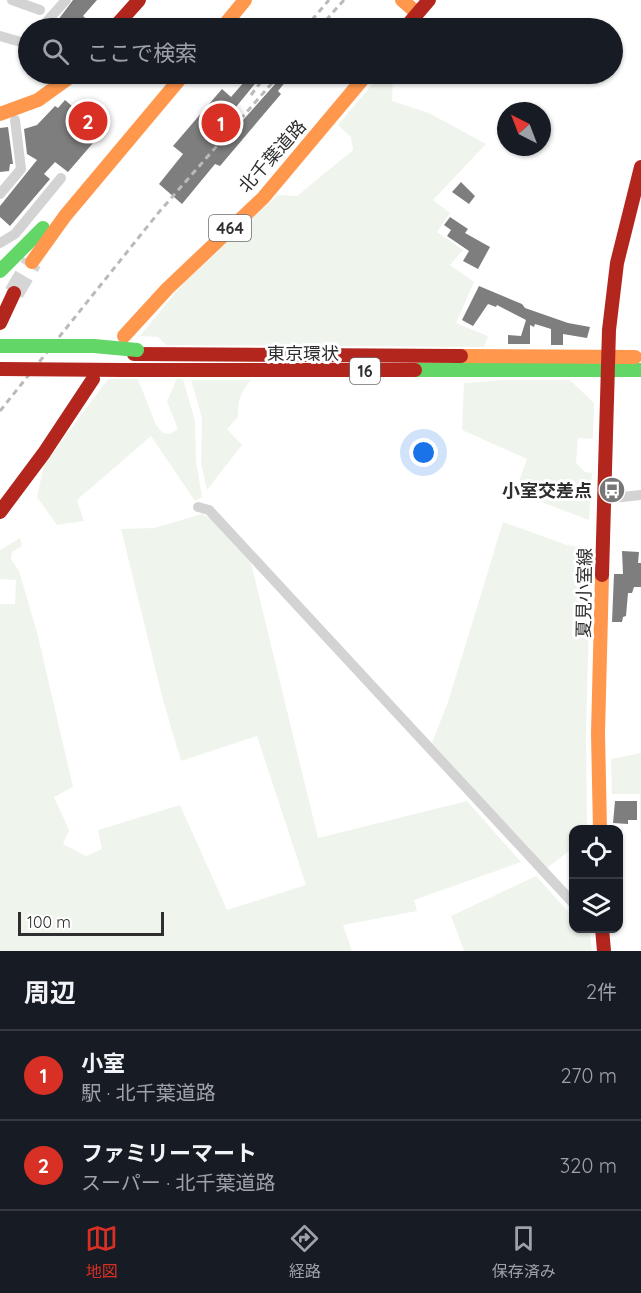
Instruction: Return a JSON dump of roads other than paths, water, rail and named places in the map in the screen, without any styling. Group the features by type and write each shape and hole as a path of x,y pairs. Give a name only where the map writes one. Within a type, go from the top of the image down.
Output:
{"main road":[{"path":"123,18 139,0"},
{"path":"230,18 245,0"},
{"path":"413,18 429,0"},
{"path":"404,2 417,13"},
{"path":"0,114 38,100 58,84"},
{"path":"32,262 65,216 176,84"},
{"name":"北千葉道路","path":"124,336 167,288 263,198 359,84"},
{"path":"0,271 152,112"},
{"name":"夏見小室線","path":"600,825 598,733 608,364 613,288 637,200 641,167"},
{"path":"0,323 14,293"},
{"path":"0,346 94,346 135,352"},
{"name":"東京環状","path":"0,354 135,352 608,364 641,370"},
{"name":"東京環状","path":"0,369 123,370 608,364 641,357"},
{"path":"0,512 44,453 93,380"},
{"path":"600,933 604,951"}],"street":[{"path":"12,0 39,5"},
{"path":"50,18 66,0"},
{"path":"0,36 18,41"},
{"path":"0,194 21,169 15,120"},
{"path":"0,243 15,234 61,178"},
{"path":"603,499 641,495"},
{"path":"198,507 208,510 569,900"}],"tunnel":[{"path":"14,293 32,262"}],"railway":[{"path":"314,18 329,0"},
{"path":"328,18 344,0"},
{"path":"251,95 259,84"},
{"path":"0,411 159,212 271,84"}],"place":[{"name":"ファミリーマート","path":"88,121"},
{"name":"小室","path":"221,123"},
{"name":"小室交差点","path":"612,490"}]}
